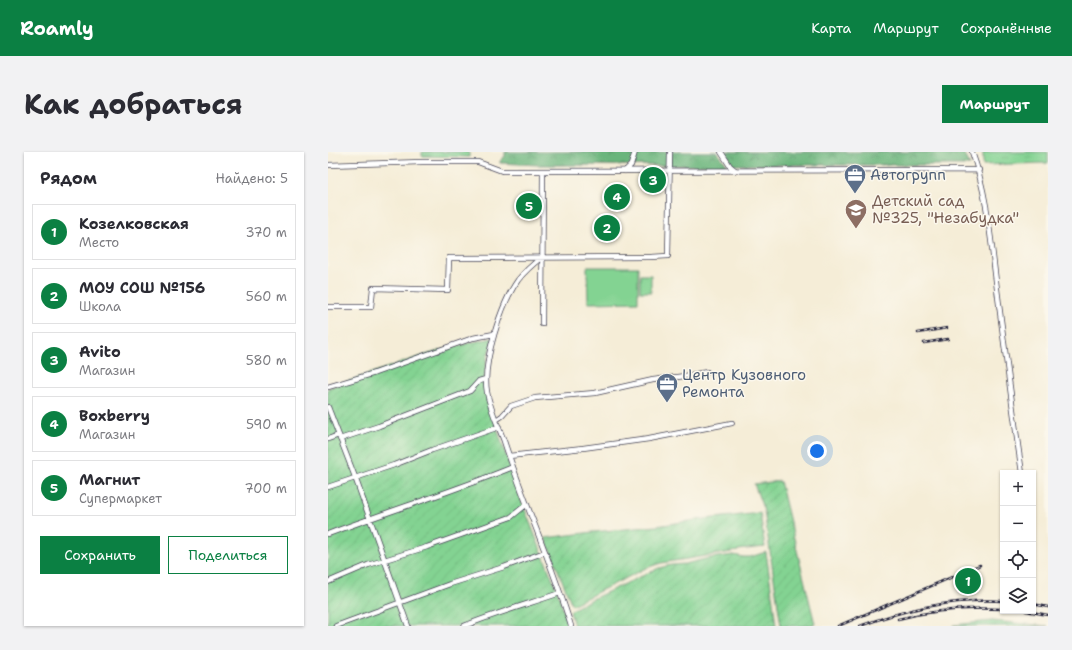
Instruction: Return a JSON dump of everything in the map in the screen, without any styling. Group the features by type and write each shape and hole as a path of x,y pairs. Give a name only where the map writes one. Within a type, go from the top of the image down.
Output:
{"street":[{"path":"625,171 631,165 635,152"},
{"path":"328,307 371,307 373,288 448,290 449,258 668,256 670,152"},
{"path":"721,152 730,166 735,170"},
{"path":"972,152 979,170 991,238 1022,470"},
{"path":"328,165 478,162 502,171 979,170"},
{"path":"542,324 543,171"},
{"path":"542,257 528,268 506,301 494,334 488,359 486,379 487,392 491,410 499,427 571,626"},
{"path":"328,387 375,373 474,338 494,334"},
{"path":"496,420 511,406 535,398 596,393 653,380 707,372"},
{"path":"328,439 379,426 470,391 480,381 486,379"},
{"path":"328,407 370,518 408,626"},
{"path":"509,456 649,439 732,423"},
{"path":"328,487 499,427"},
{"path":"328,534 370,518 482,480 513,467"},
{"path":"328,582 368,565 427,547 510,517 526,504"},
{"path":"336,626 450,584 545,552"},
{"path":"464,626 560,593"}],"green space":[{"path":"422,152 469,152 469,157 422,156"},
{"path":"505,152 717,152 728,166 537,165 500,163 505,156"},
{"path":"725,152 958,152 965,154 970,165 733,165"},
{"path":"983,152 1048,152 1048,163 983,165"},
{"path":"587,267 638,267 638,302 588,303"},
{"path":"640,275 651,275 651,292 640,292"},
{"path":"493,338 487,358 484,380 488,402 523,505 558,593 568,626 328,626 328,388 430,353"},
{"path":"780,481 815,624 804,626 781,626 764,511 754,484"},
{"path":"760,513 765,547 661,563 646,568 572,605 545,538 657,526"},
{"path":"766,552 776,626 574,626 570,611 659,568 709,558 734,555 750,557"},
{"path":"992,621 1048,626 953,626"}],"railway":[{"path":"918,333 947,328"},
{"path":"924,343 948,339"},
{"path":"838,626 980,565"},
{"path":"860,626 895,614 930,606 966,601 1000,601"},
{"path":"1036,605 1048,607"},
{"path":"898,619 924,613 950,610 977,608 1000,609"},
{"path":"1036,613 1048,615"}],"place":[{"name":"Avito","path":"653,180"},
{"name":"Автогрупп","path":"855,194"},
{"name":"Boxberry","path":"617,197"},
{"name":"Магнит","path":"529,206"},
{"name":"МОУ СОШ №156","path":"607,228"},
{"name":"Детский сад №325, \"Незабудка\"","path":"856,230"},
{"name":"Центр Кузовного Ремонта","path":"667,404"},
{"name":"Козелковская","path":"968,581"}]}
